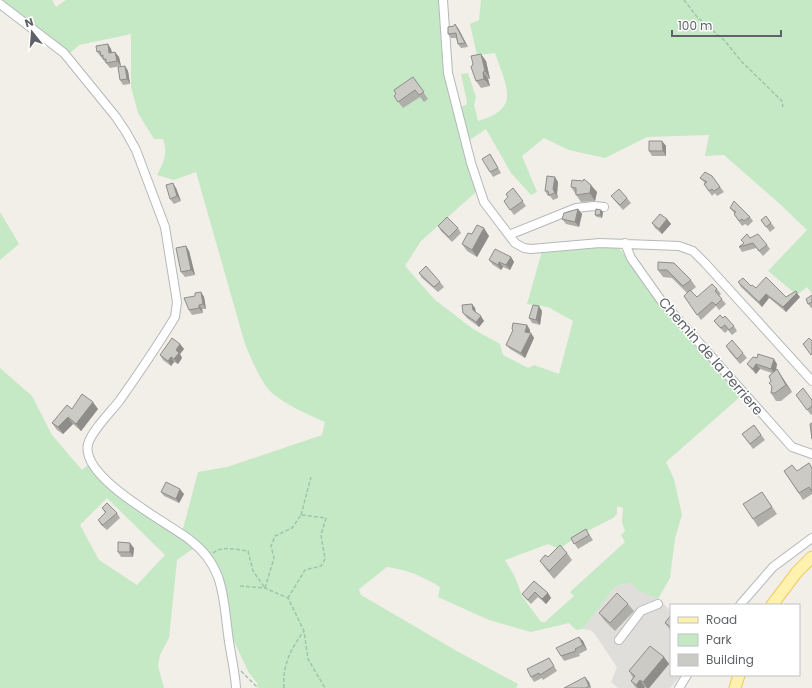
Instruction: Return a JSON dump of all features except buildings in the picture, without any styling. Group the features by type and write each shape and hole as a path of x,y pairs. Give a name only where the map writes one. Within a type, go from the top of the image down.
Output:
{"main road":[{"path":"773,604 797,572 812,557"},
{"path":"735,688 739,676"}],"street":[{"path":"443,0 448,73 471,163 484,202 509,236 519,246 531,249 600,243 625,243 679,246 693,251 812,381"},
{"path":"0,4 64,53 116,116 136,150 166,228 175,286 177,311 175,317 119,400 92,436 88,444 88,454 94,466 116,488 190,540 208,557 218,573 220,582 234,665 236,688"},
{"path":"509,236 576,208 594,206 604,207"},
{"name":"Chemin de la Perriere","path":"625,243 631,258 660,299 792,447 812,454"},
{"path":"741,604 773,567 812,538"},
{"path":"619,640 641,611 658,604"},
{"path":"679,688 686,676"}],"path":[{"path":"684,0 698,18 724,40 742,62 782,101 783,107"},
{"path":"265,588 274,558 271,546 275,536 292,528 301,515 311,477"},
{"path":"288,598 305,570 321,566 325,559 321,534 326,518 301,515"},
{"path":"208,557 218,549 229,548 248,551 253,570 265,588"},
{"path":"240,586 265,588 288,598 304,631 308,659 325,688"},
{"path":"284,688 285,664 294,644 304,631"},
{"path":"234,665 258,688"}],"shaded area":[{"path":"632,583 638,590 658,599 670,610 670,676 680,676 670,688 618,688 611,682 617,667 594,633 590,630 583,629 614,588 619,585"}],"green space":[{"path":"2,0 52,0 56,7 66,0 440,0 441,46 445,73 477,191 421,241 405,266 435,300 473,329 500,344 503,355 528,368 534,365 559,374 573,321 548,307 527,304 542,251 617,246 626,256 648,291 741,396 666,462 674,479 682,515 675,538 670,578 658,599 637,590 632,583 619,585 614,588 583,629 576,630 569,623 531,632 489,620 438,597 440,587 408,572 387,567 359,589 361,595 455,650 518,684 516,688 258,688 257,683 249,673 232,637 222,577 219,570 206,551 183,529 198,472 227,467 322,435 325,422 291,406 278,398 264,384 245,344 196,172 174,180 157,175 162,166 165,148 163,139 154,139 138,113 131,87 131,34 79,45 68,55 2,2","holes":["617,506 623,508 622,522 625,531 621,535 625,542 570,592 574,596 545,622 541,622 522,596 515,577 505,560 548,544 559,549 578,536 613,518 617,514"]},
{"path":"481,0 812,0 812,294 807,287 797,295 768,271 807,230 724,155 705,156 709,135 647,137 605,158 569,150 544,138 522,156 537,192 531,195 511,173 486,129 468,141 460,107 466,105 467,102 461,74 468,73 476,97 474,105 478,121 492,116 501,110 506,103 507,95 506,86 495,53 477,55 470,24 479,20"},
{"path":"0,212 19,244 0,260"},
{"path":"0,368 32,396 52,435 82,470 89,464 194,548 177,560 169,638 160,655 158,666 164,688 0,688","holes":["107,498 165,555 137,585 99,560 80,525"]}]}
